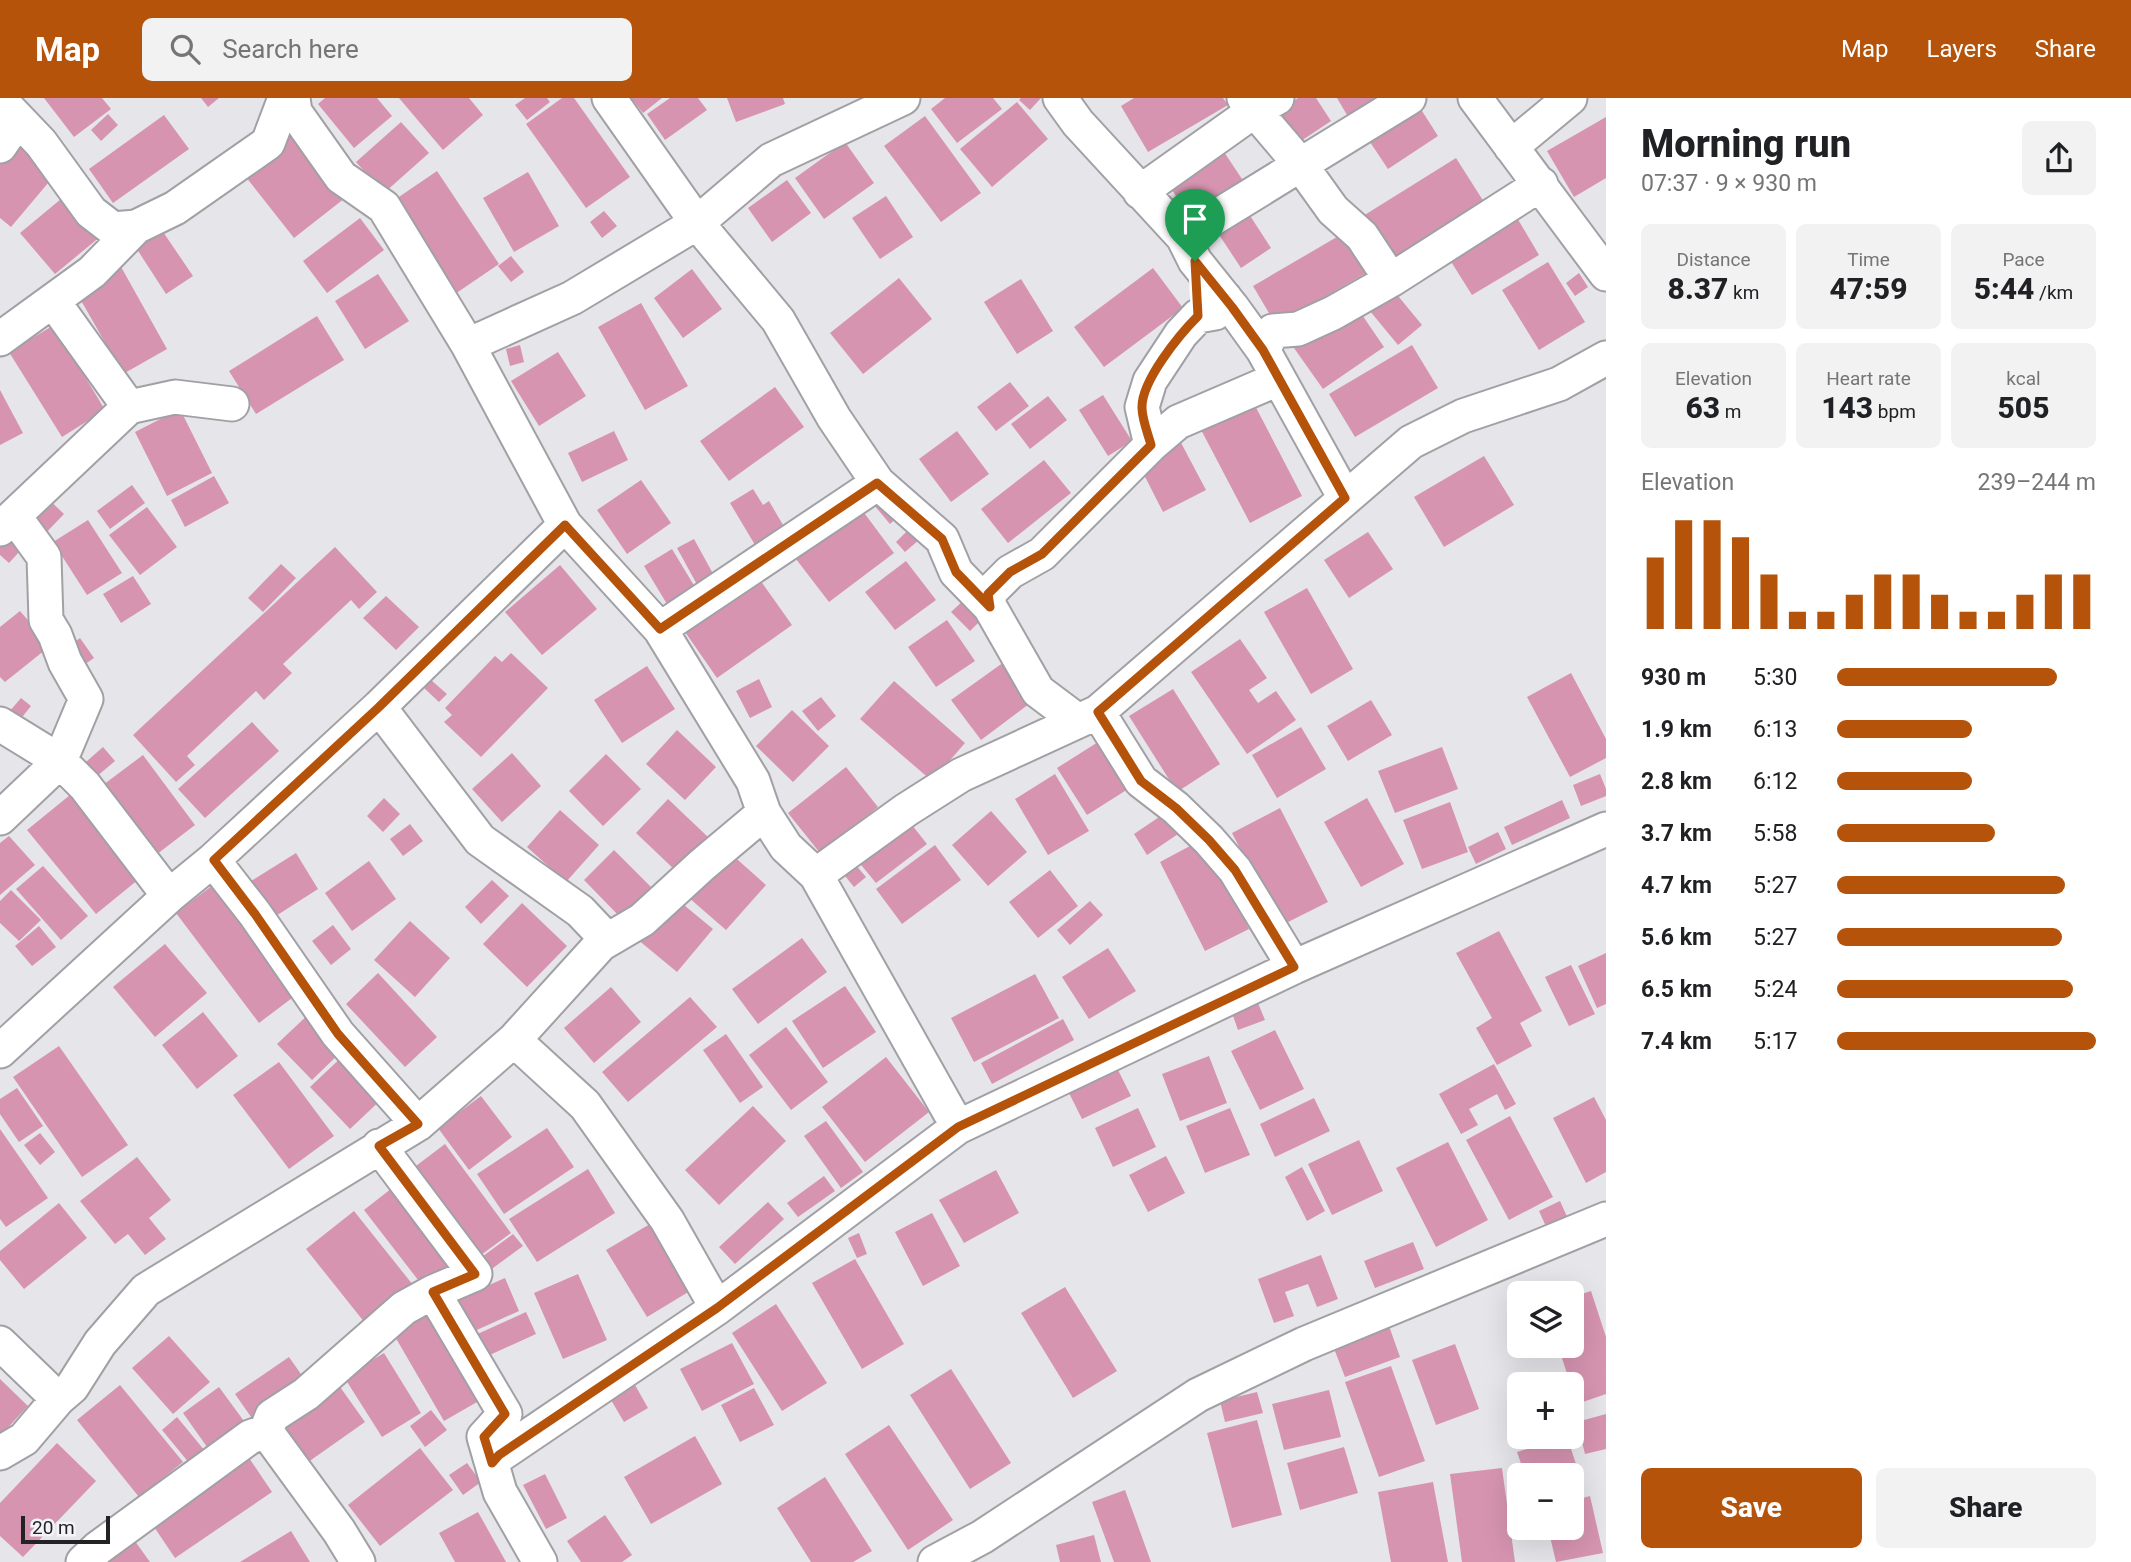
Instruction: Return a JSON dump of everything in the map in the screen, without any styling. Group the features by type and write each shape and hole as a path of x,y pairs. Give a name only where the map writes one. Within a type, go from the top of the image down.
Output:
{"street":[{"path":"0,339 92,272 136,227 175,208 268,143 285,98"},
{"path":"293,98 295,112 341,177 384,207 468,345 565,525 660,629 754,781 764,813 786,847 816,875 958,1127"},
{"path":"609,98 697,223 778,320 834,418 877,483 942,539 956,572 990,607 1038,691 1088,716 1141,781 1176,808 1209,840 1235,870 1294,967"},
{"path":"468,345 572,298 697,223 771,160 904,98"},
{"path":"1060,98 1078,123 1189,249 1212,307 1263,350 1345,498"},
{"path":"1189,249 1300,164 1409,98"},
{"path":"1475,98 1606,274"},
{"path":"1511,147 1570,98"},
{"path":"1140,192 1258,102 1333,210 1362,236 1391,280"},
{"path":"6,122 41,143 91,212 113,229 136,227"},
{"path":"1263,350 1273,331 1298,329 1333,313 1391,280 1541,184"},
{"path":"53,301 129,407"},
{"path":"1151,445 1142,407 1150,381 1181,334 1212,307"},
{"path":"816,875 906,810 961,775 1088,716 1410,442 1463,416 1559,384 1606,358"},
{"path":"990,607 988,594 1010,572 1042,554 1151,445 1178,422 1278,379"},
{"path":"0,818 60,761 86,699 46,620 44,556 8,523 129,407 175,397 232,404"},
{"path":"660,629 877,483"},
{"path":"0,1051 169,896 214,860 379,707 565,525"},
{"path":"379,707 480,840 580,911 599,931 601,944"},
{"path":"0,724 60,761 85,786 169,896"},
{"path":"0,1453 24,1439 58,1399 72,1387 100,1343 146,1290 418,1124 514,1040 601,944 642,920 702,864 764,813"},
{"path":"540,1562 500,1492 492,1463 517,1425 717,1308 958,1127 1294,967 1606,829"},
{"path":"214,860 338,1034 418,1124"},
{"path":"514,1040 585,1105 667,1220 717,1308"},
{"path":"83,1562 97,1548 250,1437 266,1431 272,1416 306,1394 404,1308 475,1274 379,1146"},
{"path":"935,1562 988,1550 1198,1395 1304,1344 1606,1219"},
{"path":"433,1292 517,1425"},
{"path":"0,1343 58,1399"},
{"path":"266,1431 339,1531 358,1562"}],"building":[{"path":"44,98 102,98 111,109 74,137"},
{"path":"201,98 219,98 208,107"},
{"path":"325,98 377,98 392,116 354,148 318,104"},
{"path":"399,98 469,98 483,115 443,150"},
{"path":"525,98 547,98 550,102 527,120 515,105"},
{"path":"562,98 574,98 630,177 586,208 526,124"},
{"path":"631,98 662,98 643,113"},
{"path":"670,98 698,98 707,110 665,140 647,114"},
{"path":"727,98 783,98 785,104 736,122"},
{"path":"945,98 993,98 1002,109 957,143 931,109"},
{"path":"1041,98 1030,110 1019,100"},
{"path":"1134,98 1223,98 1228,105 1148,152 1121,106"},
{"path":"1298,98 1316,98 1331,121 1292,147 1272,116"},
{"path":"1337,98 1391,98 1350,120"},
{"path":"1415,100 1438,136 1388,169 1364,133"},
{"path":"1017,102 1048,139 992,187 960,149"},
{"path":"108,114 118,125 101,141 91,130"},
{"path":"164,115 189,149 113,203 89,169"},
{"path":"925,116 981,193 941,222 884,146"},
{"path":"1606,117 1606,178 1574,197 1547,151"},
{"path":"401,122 429,153 384,193 356,162"},
{"path":"293,132 345,198 294,238 242,172"},
{"path":"20,137 59,170 11,227 0,218 0,161"},
{"path":"845,142 874,183 824,219 795,178"},
{"path":"1220,146 1244,182 1189,217 1166,180"},
{"path":"1456,158 1484,202 1390,260 1363,216"},
{"path":"437,171 499,264 455,294 393,201"},
{"path":"528,172 559,226 514,252 483,198"},
{"path":"787,180 811,213 772,242 748,208"},
{"path":"67,194 101,236 55,274 20,233"},
{"path":"886,196 913,237 880,259 852,218"},
{"path":"1245,208 1271,248 1241,268 1214,227"},
{"path":"604,211 617,226 602,238 590,222"},
{"path":"1513,211 1539,255 1472,295 1445,252"},
{"path":"360,218 384,250 327,293 303,261"},
{"path":"157,223 193,276 166,294 131,240"},
{"path":"1342,234 1366,273 1276,325 1253,286"},
{"path":"511,256 524,272 511,282 498,266"},
{"path":"1548,262 1585,322 1539,350 1502,290"},
{"path":"120,265 167,349 123,374 75,290"},
{"path":"1153,268 1183,308 1104,367 1074,327"},
{"path":"692,269 722,309 683,338 654,298"},
{"path":"1579,273 1588,287 1575,296 1566,283"},
{"path":"378,274 409,321 365,349 335,301"},
{"path":"899,278 932,319 863,374 830,333"},
{"path":"1021,279 1053,331 1017,354 984,302"},
{"path":"1389,285 1422,325 1398,345 1365,305"},
{"path":"641,303 688,386 645,410 598,327"},
{"path":"1356,306 1384,347 1323,389 1294,348"},
{"path":"317,316 344,360 256,414 229,371"},
{"path":"54,325 105,410 62,437 9,352"},
{"path":"520,345 524,362 510,366 506,349"},
{"path":"1412,345 1438,388 1355,437 1329,394"},
{"path":"558,352 586,396 539,426 511,381"},
{"path":"1010,382 1029,406 996,431 977,407"},
{"path":"775,387 804,427 729,481 700,441"},
{"path":"0,390 23,433 0,445"},
{"path":"1103,395 1132,441 1108,456 1079,410"},
{"path":"1048,396 1067,420 1030,449 1011,424"},
{"path":"1250,396 1302,496 1250,523 1198,424"},
{"path":"180,409 212,473 167,496 135,432"},
{"path":"614,431 628,460 582,482 568,453"},
{"path":"957,431 989,474 951,502 919,459"},
{"path":"1179,439 1206,490 1163,512 1137,461"},
{"path":"1484,456 1514,505 1444,547 1414,497"},
{"path":"1044,460 1071,493 1008,543 981,509"},
{"path":"214,476 229,503 185,527 171,500"},
{"path":"641,480 671,523 627,554 597,510"},
{"path":"132,485 145,503 110,529 97,511"},
{"path":"753,489 763,505 769,501 790,537 761,555 730,503"},
{"path":"42,493 64,514 40,539 18,518"},
{"path":"885,495 901,514 890,524 874,505"},
{"path":"147,507 177,547 140,575 109,535"},
{"path":"862,510 894,553 829,602 796,559"},
{"path":"88,520 122,573 87,595 53,542"},
{"path":"910,528 920,539 905,552 896,542"},
{"path":"1368,532 1393,569 1349,598 1324,560"},
{"path":"0,539 29,541 9,563 0,555"},
{"path":"694,539 717,581 700,590 677,548"},
{"path":"335,547 377,592 359,609 351,600 283,664 292,673 264,700 256,691 187,756 195,765 176,782 133,735"},
{"path":"672,549 701,597 673,614 644,566"},
{"path":"906,561 936,600 895,630 865,592"},
{"path":"281,564 296,578 263,612 248,598"},
{"path":"560,565 597,609 542,655 505,612"},
{"path":"133,576 151,604 121,623 103,594"},
{"path":"758,577 792,625 717,678 683,629"},
{"path":"1307,588 1353,669 1311,694 1264,612"},
{"path":"386,596 419,627 396,650 363,618"},
{"path":"966,598 985,616 970,631 951,612"},
{"path":"20,611 50,646 5,682 0,677 0,627"},
{"path":"947,620 975,661 936,687 908,647"},
{"path":"80,638 94,658 78,669 65,649"},
{"path":"1240,639 1267,678 1249,690 1258,703 1276,691 1296,720 1247,754 1191,672"},
{"path":"511,653 548,688 481,757 444,722 452,715 445,708 495,656 502,662"},
{"path":"1004,662 1033,701 981,740 951,700"},
{"path":"647,666 675,709 622,743 594,700"},
{"path":"1571,673 1606,739 1606,758 1570,777 1527,697"},
{"path":"759,679 772,707 750,718 736,691"},
{"path":"431,680 447,694 439,702 424,688"},
{"path":"894,681 965,743 932,781 860,719"},
{"path":"1173,689 1220,764 1177,792 1129,716"},
{"path":"821,697 836,716 818,731 802,711"},
{"path":"21,698 31,706 19,721 9,712"},
{"path":"1371,700 1392,735 1348,761 1327,726"},
{"path":"792,710 829,746 793,782 756,746"},
{"path":"252,722 279,751 205,818 178,789"},
{"path":"1301,727 1326,769 1277,798 1252,755"},
{"path":"677,730 716,767 685,800 646,764"},
{"path":"1106,737 1136,784 1087,815 1057,768"},
{"path":"103,747 115,761 89,783 78,769"},
{"path":"1442,747 1458,789 1395,813 1378,771"},
{"path":"512,753 541,786 502,822 472,789"},
{"path":"606,754 641,789 603,826 569,791"},
{"path":"143,755 195,825 148,861 95,791"},
{"path":"846,767 878,807 820,853 788,813"},
{"path":"1055,774 1089,831 1048,855 1015,799"},
{"path":"1600,774 1606,796 1581,806 1573,785"},
{"path":"70,795 139,879 96,914 27,830"},
{"path":"384,798 400,814 383,832 367,816"},
{"path":"1367,798 1404,864 1361,887 1324,822"},
{"path":"668,799 708,837 676,871 636,833"},
{"path":"1562,800 1570,818 1512,845 1504,827"},
{"path":"1450,802 1468,852 1422,869 1403,820"},
{"path":"1280,808 1328,902 1280,926 1232,833"},
{"path":"560,810 599,845 566,882 527,847"},
{"path":"991,811 1027,852 988,886 952,845"},
{"path":"1168,811 1181,832 1147,855 1134,834"},
{"path":"908,820 927,844 876,883 857,860"},
{"path":"410,824 423,841 403,856 390,839"},
{"path":"1498,832 1506,849 1476,864 1468,847"},
{"path":"9,836 35,865 0,895 0,843"},
{"path":"1203,839 1249,929 1205,951 1160,862"},
{"path":"935,845 961,880 902,924 876,889"},
{"path":"614,850 652,888 621,918 584,880"},
{"path":"729,852 766,885 726,930 688,897"},
{"path":"296,853 318,889 268,921 245,885"},
{"path":"848,856 866,877 854,887 837,866"},
{"path":"369,861 396,899 352,931 325,893"},
{"path":"43,866 88,916 61,940 16,889"},
{"path":"1050,870 1078,906 1038,938 1009,902"},
{"path":"492,880 509,896 481,924 465,907"},
{"path":"217,882 300,992 259,1023 176,913"},
{"path":"11,890 41,920 19,941 0,923 0,901"},
{"path":"673,896 713,929 677,972 637,939"},
{"path":"1090,901 1103,915 1070,945 1057,930"},
{"path":"522,903 567,946 527,987 483,944"},
{"path":"410,921 450,958 415,997 374,960"},
{"path":"333,925 351,949 331,965 312,941"},
{"path":"39,926 56,947 32,966 15,946"},
{"path":"1499,931 1542,1011 1520,1023 1532,1046 1497,1065 1476,1028 1492,1018 1456,953"},
{"path":"802,938 827,972 758,1024 732,989"},
{"path":"165,944 207,993 155,1037 113,987"},
{"path":"1108,948 1136,991 1089,1019 1062,977"},
{"path":"1606,953 1606,1004 1597,1008 1578,966"},
{"path":"1571,965 1595,1014 1569,1026 1545,977"},
{"path":"378,973 437,1037 405,1067 346,1004"},
{"path":"1035,974 1059,1018 974,1062 951,1018"},
{"path":"845,986 876,1032 823,1068 792,1021"},
{"path":"611,987 641,1022 594,1063 564,1028"},
{"path":"690,997 717,1027 628,1102 602,1072"},
{"path":"1258,1003 1265,1020 1238,1030 1232,1013"},
{"path":"312,1011 346,1047 312,1080 277,1044"},
{"path":"203,1012 238,1056 197,1089 162,1045"},
{"path":"1063,1019 1074,1040 992,1084 981,1063"},
{"path":"786,1027 828,1082 791,1110 749,1055"},
{"path":"1275,1030 1304,1089 1260,1110 1231,1051"},
{"path":"726,1034 763,1087 740,1103 703,1050"},
{"path":"59,1046 128,1145 82,1177 13,1077"},
{"path":"346,1053 386,1095 350,1129 310,1087"},
{"path":"1209,1056 1227,1103 1180,1121 1162,1074"},
{"path":"886,1057 929,1112 865,1162 822,1107"},
{"path":"279,1062 334,1136 289,1169 233,1095"},
{"path":"1494,1064 1516,1104 1505,1110 1497,1094 1469,1109 1478,1125 1461,1134 1439,1094"},
{"path":"1118,1070 1131,1096 1082,1119 1069,1093"},
{"path":"17,1088 43,1126 19,1142 0,1114 0,1099"},
{"path":"481,1096 512,1137 469,1170 438,1128"},
{"path":"1594,1097 1606,1120 1606,1172 1586,1183 1553,1118"},
{"path":"1314,1098 1330,1131 1275,1157 1260,1124"},
{"path":"753,1106 786,1141 719,1205 685,1170"},
{"path":"1138,1108 1156,1147 1113,1167 1095,1128"},
{"path":"1230,1108 1250,1155 1205,1173 1186,1126"},
{"path":"1510,1116 1553,1197 1509,1220 1466,1140"},
{"path":"826,1121 863,1172 841,1188 804,1136"},
{"path":"547,1128 574,1167 504,1214 477,1174"},
{"path":"0,1129 48,1198 6,1227 0,1219"},
{"path":"40,1133 55,1152 40,1165 24,1145"},
{"path":"1359,1140 1383,1191 1332,1215 1308,1164"},
{"path":"1448,1142 1488,1220 1436,1247 1396,1168"},
{"path":"445,1144 511,1233 470,1263 404,1175"},
{"path":"1166,1156 1185,1193 1148,1212 1129,1175"},
{"path":"137,1157 171,1200 149,1218 166,1239 145,1255 128,1234 115,1244 80,1201"},
{"path":"1302,1167 1325,1211 1307,1221 1285,1177"},
{"path":"588,1169 615,1213 537,1262 509,1219"},
{"path":"996,1170 1019,1213 964,1243 939,1200"},
{"path":"824,1176 835,1191 798,1217 787,1203"},
{"path":"401,1181 462,1261 425,1289 364,1210"},
{"path":"1560,1201 1569,1221 1548,1231 1539,1211"},
{"path":"768,1202 784,1219 735,1264 719,1247"},
{"path":"59,1203 87,1238 24,1289 0,1260 0,1251"},
{"path":"354,1211 417,1290 369,1328 306,1249"},
{"path":"932,1213 960,1266 923,1286 895,1232"},
{"path":"650,1224 690,1291 647,1317 606,1250"},
{"path":"859,1233 867,1254 857,1258 848,1238"},
{"path":"513,1234 523,1246 489,1271 479,1259"},
{"path":"1413,1242 1424,1269 1375,1288 1364,1261"},
{"path":"1321,1255 1338,1299 1317,1307 1308,1284 1285,1292 1294,1316 1274,1323 1258,1279"},
{"path":"855,1259 904,1344 862,1369 812,1283"},
{"path":"578,1274 607,1340 563,1359 534,1293"},
{"path":"505,1278 519,1311 468,1334 453,1301"},
{"path":"1065,1287 1117,1371 1073,1398 1021,1313"},
{"path":"1591,1291 1606,1337 1606,1394 1584,1402 1584,1372 1567,1372 1562,1358 1584,1358 1584,1293"},
{"path":"776,1304 827,1383 782,1411 732,1333"},
{"path":"430,1305 484,1398 444,1421 390,1328"},
{"path":"526,1312 536,1334 481,1359 471,1337"},
{"path":"1389,1326 1400,1357 1345,1377 1333,1346"},
{"path":"169,1336 210,1382 173,1414 132,1368"},
{"path":"732,1343 754,1384 702,1411 680,1369"},
{"path":"1455,1344 1479,1409 1436,1425 1412,1360"},
{"path":"384,1353 421,1413 382,1437 344,1377"},
{"path":"289,1357 310,1387 256,1424 235,1394"},
{"path":"1391,1366 1425,1461 1379,1477 1345,1382"},
{"path":"951,1369 1011,1463 970,1489 910,1395"},
{"path":"333,1377 365,1422 304,1465 272,1422"},
{"path":"0,1379 28,1406 0,1436"},
{"path":"120,1385 183,1462 139,1497 77,1420"},
{"path":"635,1385 648,1408 624,1422 611,1400"},
{"path":"219,1387 249,1428 212,1454 183,1413"},
{"path":"754,1388 774,1425 740,1442 721,1405"},
{"path":"1329,1390 1341,1437 1284,1450 1272,1404"},
{"path":"1257,1392 1263,1413 1225,1422 1220,1401"},
{"path":"431,1410 447,1430 425,1447 410,1426"},
{"path":"1606,1414 1606,1449 1585,1454 1584,1420"},
{"path":"177,1417 205,1451 190,1464 162,1430"},
{"path":"1257,1420 1282,1515 1232,1528 1207,1433"},
{"path":"889,1425 953,1520 908,1550 845,1454"},
{"path":"695,1436 722,1484 651,1524 624,1477"},
{"path":"57,1443 96,1481 23,1557 0,1536 0,1503"},
{"path":"1344,1447 1358,1493 1300,1510 1287,1463"},
{"path":"420,1448 453,1490 380,1546 348,1505"},
{"path":"243,1449 272,1492 175,1558 146,1515"},
{"path":"1527,1449 1571,1449 1576,1463 1521,1463 1517,1452"},
{"path":"467,1463 481,1482 463,1495 449,1475"},
{"path":"1502,1468 1507,1504 1507,1540 1512,1540 1515,1562 1462,1562 1450,1474"},
{"path":"545,1474 567,1518 546,1529 523,1485"},
{"path":"825,1477 872,1551 853,1562 811,1562 777,1508"},
{"path":"1433,1482 1448,1562 1391,1562 1378,1492"},
{"path":"1125,1490 1151,1562 1114,1562 1092,1502"},
{"path":"1590,1496 1603,1553 1556,1562 1551,1540 1584,1540 1584,1498"},
{"path":"478,1512 506,1562 455,1562 439,1533"},
{"path":"605,1515 632,1555 622,1562 581,1562 567,1541"},
{"path":"291,1531 310,1562 240,1562"},
{"path":"1094,1535 1101,1562 1060,1562 1056,1545"},
{"path":"132,1537 150,1562 97,1562"}],"route":[{"path":"1195,261 1263,350 1345,498 1098,712 1141,781 1176,808 1235,870 1294,967 958,1127 717,1308 499,1455 492,1463 484,1437 505,1414 433,1292 475,1274 379,1146 418,1124 338,1034 214,860 379,707 565,525 660,629 877,483 942,539 956,572 990,607 988,594 1010,572 1042,554 1151,445 1142,407 1150,381 1181,334 1198,316 1195,261"}]}
